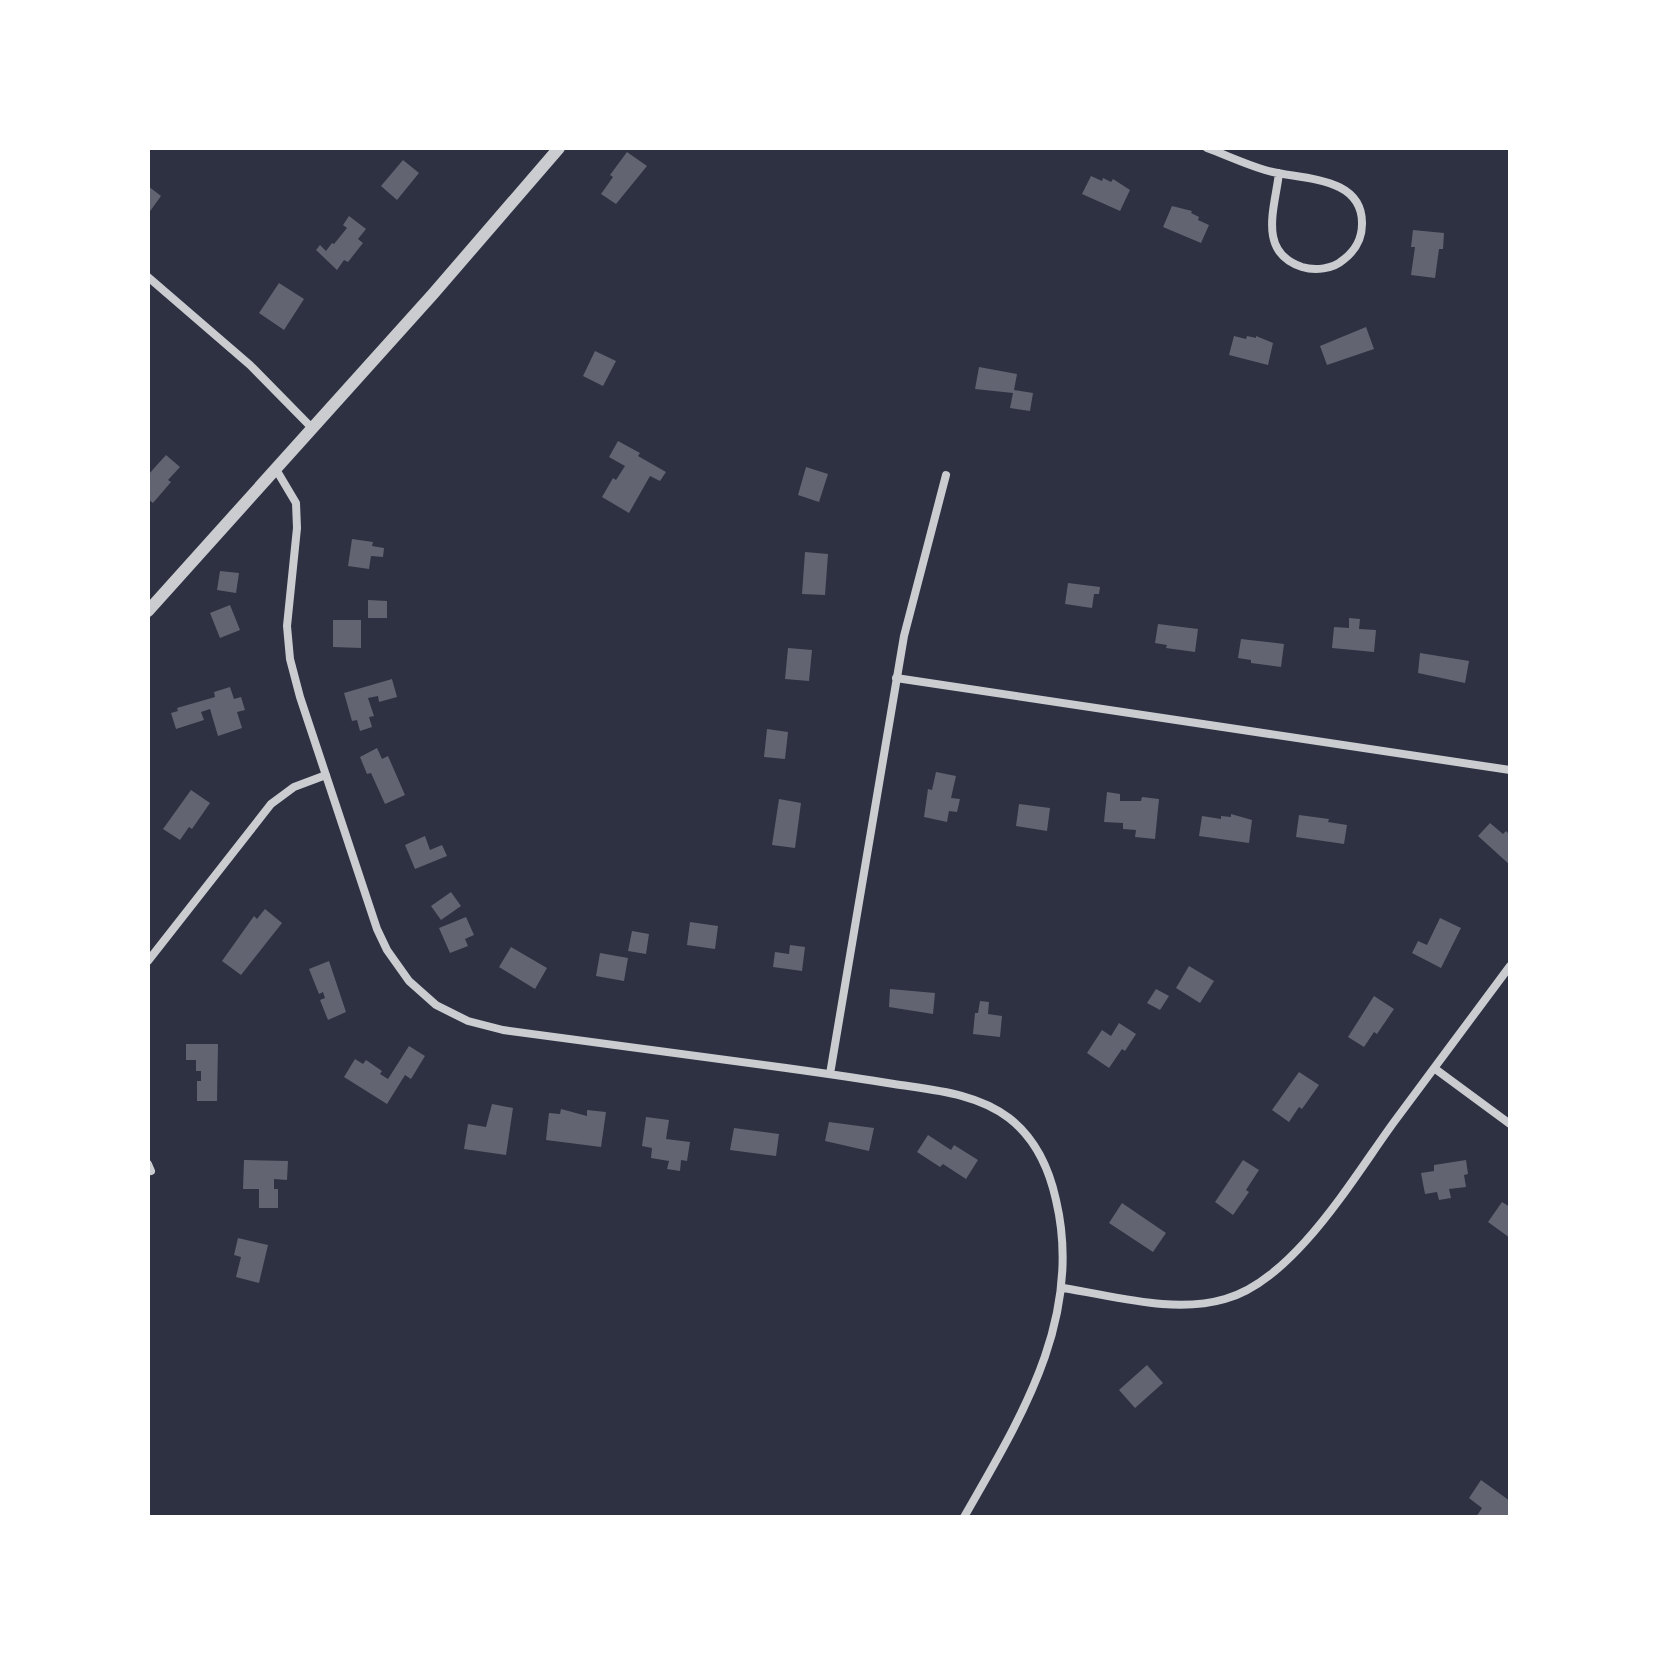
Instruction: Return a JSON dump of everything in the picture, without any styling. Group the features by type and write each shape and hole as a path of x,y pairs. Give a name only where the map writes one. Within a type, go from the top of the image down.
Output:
{"street":[{"path":"148,611 277,471 559,148"},
{"path":"1207,148 1266,171 1314,178 1340,186 1351,195 1359,208 1361,235 1354,250 1340,264 1307,269 1293,264 1280,254 1273,241 1271,221 1279,173"},
{"path":"148,277 250,365 312,428"},
{"path":"277,471 296,503 297,528 287,608 290,659 300,697 377,929 403,974 423,995 452,1014 503,1030 949,1093 987,1105 1020,1128 1039,1151 1051,1178 1060,1213 1063,1288 1053,1337 1039,1378 964,1517"},
{"path":"830,1074 904,636 946,475"},
{"path":"896,678 1510,770"},
{"path":"148,961 271,804 294,787 326,775"},
{"path":"1063,1288 1174,1305 1203,1304 1245,1292 1264,1280 1308,1238 1510,966"},
{"path":"1434,1068 1510,1124"}],"building":[{"path":"627,152 647,166 616,204 601,194"},
{"path":"403,160 419,173 397,200 381,186"},
{"path":"1091,176 1102,181 1103,178 1111,182 1113,179 1130,190 1120,211 1082,194"},
{"path":"148,186 161,196 148,214"},
{"path":"1172,206 1192,211 1199,217 1198,220 1209,225 1201,243 1163,227"},
{"path":"349,216 366,229 358,239 363,243 337,270 316,250 320,245 326,251 334,244 347,228 343,225"},
{"path":"1413,230 1444,233 1435,278 1411,275 1415,247 1411,247"},
{"path":"279,283 304,299 284,330 259,313"},
{"path":"1366,327 1374,349 1327,365 1320,346"},
{"path":"1234,336 1246,339 1247,336 1256,336 1273,343 1268,365 1229,355"},
{"path":"595,351 616,361 603,386 583,376"},
{"path":"979,367 1017,374 1014,390 1033,393 1030,411 1010,408 1013,393 975,389"},
{"path":"618,441 666,472 660,481 650,476 629,513 602,497 613,478 616,480 625,466 609,457"},
{"path":"166,455 180,467 153,503 148,499 148,475"},
{"path":"806,467 828,474 819,502 798,495"},
{"path":"352,539 373,542 372,546 384,548 383,557 371,556 369,569 348,566"},
{"path":"805,552 828,554 825,595 802,594"},
{"path":"220,571 239,573 236,593 217,590"},
{"path":"1068,583 1100,587 1099,594 1094,594 1092,608 1065,604"},
{"path":"368,600 387,601 387,618 368,618"},
{"path":"230,605 240,630 220,638 210,613"},
{"path":"1349,618 1360,619 1359,629 1376,630 1374,652 1332,648 1334,627 1349,628"},
{"path":"333,620 361,620 361,648 333,647"},
{"path":"1158,624 1198,629 1195,652 1166,648 1167,645 1155,643"},
{"path":"1241,639 1284,644 1281,667 1238,658"},
{"path":"788,648 812,650 809,681 785,679"},
{"path":"1420,653 1469,661 1465,683 1418,673"},
{"path":"392,679 397,697 379,702 378,696 368,698 374,716 369,717 372,727 360,731 357,720 352,721 344,693"},
{"path":"230,687 234,699 241,697 245,710 237,712 242,728 218,736 210,709 201,712 204,720 176,729 171,713 178,711 177,708 215,697 214,692"},
{"path":"767,729 788,732 785,759 764,757"},
{"path":"377,748 382,759 388,756 405,795 385,804 360,757"},
{"path":"936,772 956,776 951,798 960,799 957,812 949,811 947,822 924,817 928,789 932,790"},
{"path":"191,790 210,803 180,840 163,829"},
{"path":"1107,792 1120,794 1120,801 1141,801 1142,797 1159,799 1155,839 1135,837 1136,830 1123,829 1123,823 1104,822"},
{"path":"779,799 801,803 795,848 772,845"},
{"path":"1019,804 1050,808 1047,831 1016,826"},
{"path":"1231,814 1252,820 1249,843 1199,836 1202,816 1221,819 1221,816 1231,817"},
{"path":"1299,815 1347,825 1344,844 1296,837"},
{"path":"1490,823 1503,834 1506,831 1510,835 1510,865 1478,836"},
{"path":"425,836 430,850 442,845 447,856 415,869 405,845"},
{"path":"451,892 461,906 441,920 431,906"},
{"path":"265,909 282,923 241,975 222,961 254,916 257,919"},
{"path":"466,917 474,935 465,939 468,946 450,953 439,928"},
{"path":"1440,918 1461,928 1441,968 1412,953 1418,941 1427,945"},
{"path":"690,922 718,926 715,949 687,945"},
{"path":"632,931 649,934 646,954 628,951"},
{"path":"790,945 805,947 802,971 773,967 775,952 789,954"},
{"path":"511,947 547,968 535,989 499,967"},
{"path":"600,953 628,958 624,981 596,976"},
{"path":"329,961 346,1012 328,1020 320,1000 325,998 323,992 319,994 309,969"},
{"path":"1189,966 1214,981 1200,1003 1176,988"},
{"path":"890,989 935,993 933,1014 889,1007"},
{"path":"1156,989 1169,996 1160,1010 1147,1003"},
{"path":"1374,996 1394,1009 1364,1047 1348,1037"},
{"path":"980,1001 989,1002 988,1014 1002,1016 1000,1037 973,1034 975,1013 978,1013"},
{"path":"1119,1023 1136,1034 1109,1068 1087,1053 1102,1030 1111,1036"},
{"path":"186,1044 218,1044 217,1101 197,1101 197,1081 201,1081 201,1071 196,1071 196,1060 186,1060"},
{"path":"409,1046 425,1056 411,1079 405,1075 387,1104 344,1077 355,1059 363,1064 366,1060 388,1079"},
{"path":"1299,1072 1319,1085 1289,1122 1272,1110"},
{"path":"492,1104 513,1108 506,1155 464,1149 468,1124 486,1127"},
{"path":"561,1109 587,1116 587,1110 606,1112 601,1147 546,1140 549,1113 560,1114"},
{"path":"646,1117 669,1120 666,1139 690,1142 687,1161 681,1160 680,1171 667,1169 669,1161 651,1158 652,1148 642,1146"},
{"path":"829,1122 874,1128 869,1151 825,1141"},
{"path":"734,1128 779,1134 776,1156 730,1150"},
{"path":"928,1135 951,1150 954,1145 978,1160 966,1179 917,1152"},
{"path":"244,1160 288,1161 287,1180 274,1179 274,1189 278,1189 278,1208 259,1208 259,1189 243,1189"},
{"path":"1243,1160 1259,1170 1233,1215 1215,1202"},
{"path":"1466,1160 1466,1187 1449,1189 1451,1198 1439,1200 1437,1192 1425,1194 1421,1173 1434,1171 1434,1165"},
{"path":"1502,1202 1510,1207 1510,1238 1488,1222"},
{"path":"1122,1203 1166,1233 1153,1252 1109,1223"},
{"path":"238,1238 268,1245 259,1283 236,1277 241,1257 234,1255"},
{"path":"1147,1365 1163,1383 1135,1408 1119,1390"},
{"path":"1481,1480 1510,1501 1507,1517 1476,1517 1482,1508 1469,1498"}]}
